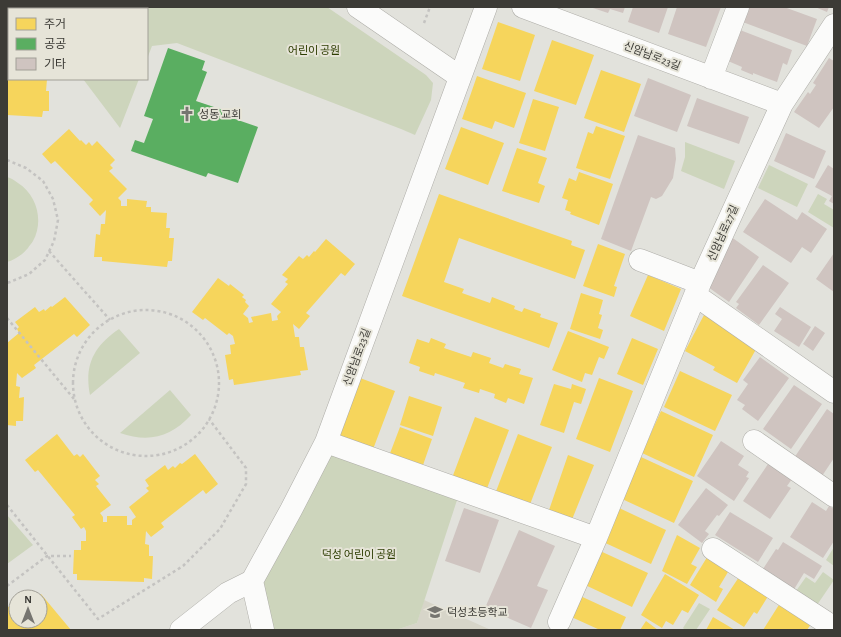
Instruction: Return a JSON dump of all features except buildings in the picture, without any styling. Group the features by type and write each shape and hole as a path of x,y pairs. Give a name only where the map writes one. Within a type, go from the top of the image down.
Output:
{"street":[{"path":"358,7 460,77"},
{"name":"신암남로23길","path":"252,581 326,442 486,7"},
{"name":"신암남로23길","path":"523,7 782,104"},
{"path":"711,78 738,7"},
{"name":"신암남로27길","path":"559,622 596,538 698,289 782,104 834,25"},
{"path":"640,260 698,289 834,392"},
{"path":"754,441 834,496"},
{"path":"326,442 596,538"},
{"path":"713,549 830,625"},
{"path":"181,630 228,593 252,581 263,630"}],"path":[{"path":"7,160 26,168 43,181 53,199 58,220 54,241 45,260 29,274 7,283"},
{"path":"49,251 110,320"},
{"path":"7,318 74,399 83,421 98,439 118,451 140,456 164,454 186,445 204,429 216,406 220,382 215,357 202,336 183,320 159,311 134,311 110,320 92,334 79,353 73,376 74,399"},
{"path":"7,505 98,619 183,566 220,529 246,484 246,468 209,419"},
{"path":"7,586 47,556 70,556"}],"shaded area":[{"name":"덕성초등학교","path":"424,600 491,630 396,630 417,623"}],"green space":[{"name":"어린이 공원","path":"29,7 327,7 426,75 433,83 431,100 415,135 177,43 152,46 148,56 148,8"},
{"path":"84,80 139,80 120,128"},
{"path":"685,142 735,161 724,189 681,171 685,157"},
{"path":"769,165 808,184 797,207 758,188"},
{"path":"7,177 25,188 30,194 37,209 38,225 33,242 28,248 21,255 7,262"},
{"path":"818,194 827,199 824,204 834,210 834,228 808,212"},
{"path":"119,329 140,353 90,395 88,374 93,357 103,342"},
{"path":"170,390 191,415 183,422 167,433 150,438 141,438 120,433"},
{"name":"덕성 어린이 공원","path":"329,448 459,494 417,623 396,630 269,630 258,582"},
{"path":"7,515 33,545 7,564"},
{"path":"834,547 834,566 826,560"},
{"path":"823,572 834,580 817,605 796,591 806,577 815,583"},
{"path":"699,603 710,609 696,630 685,630 683,628"}],"place":[{"name":"성동 교회","path":"187,114"},
{"name":"덕성초등학교","path":"435,612"}]}
